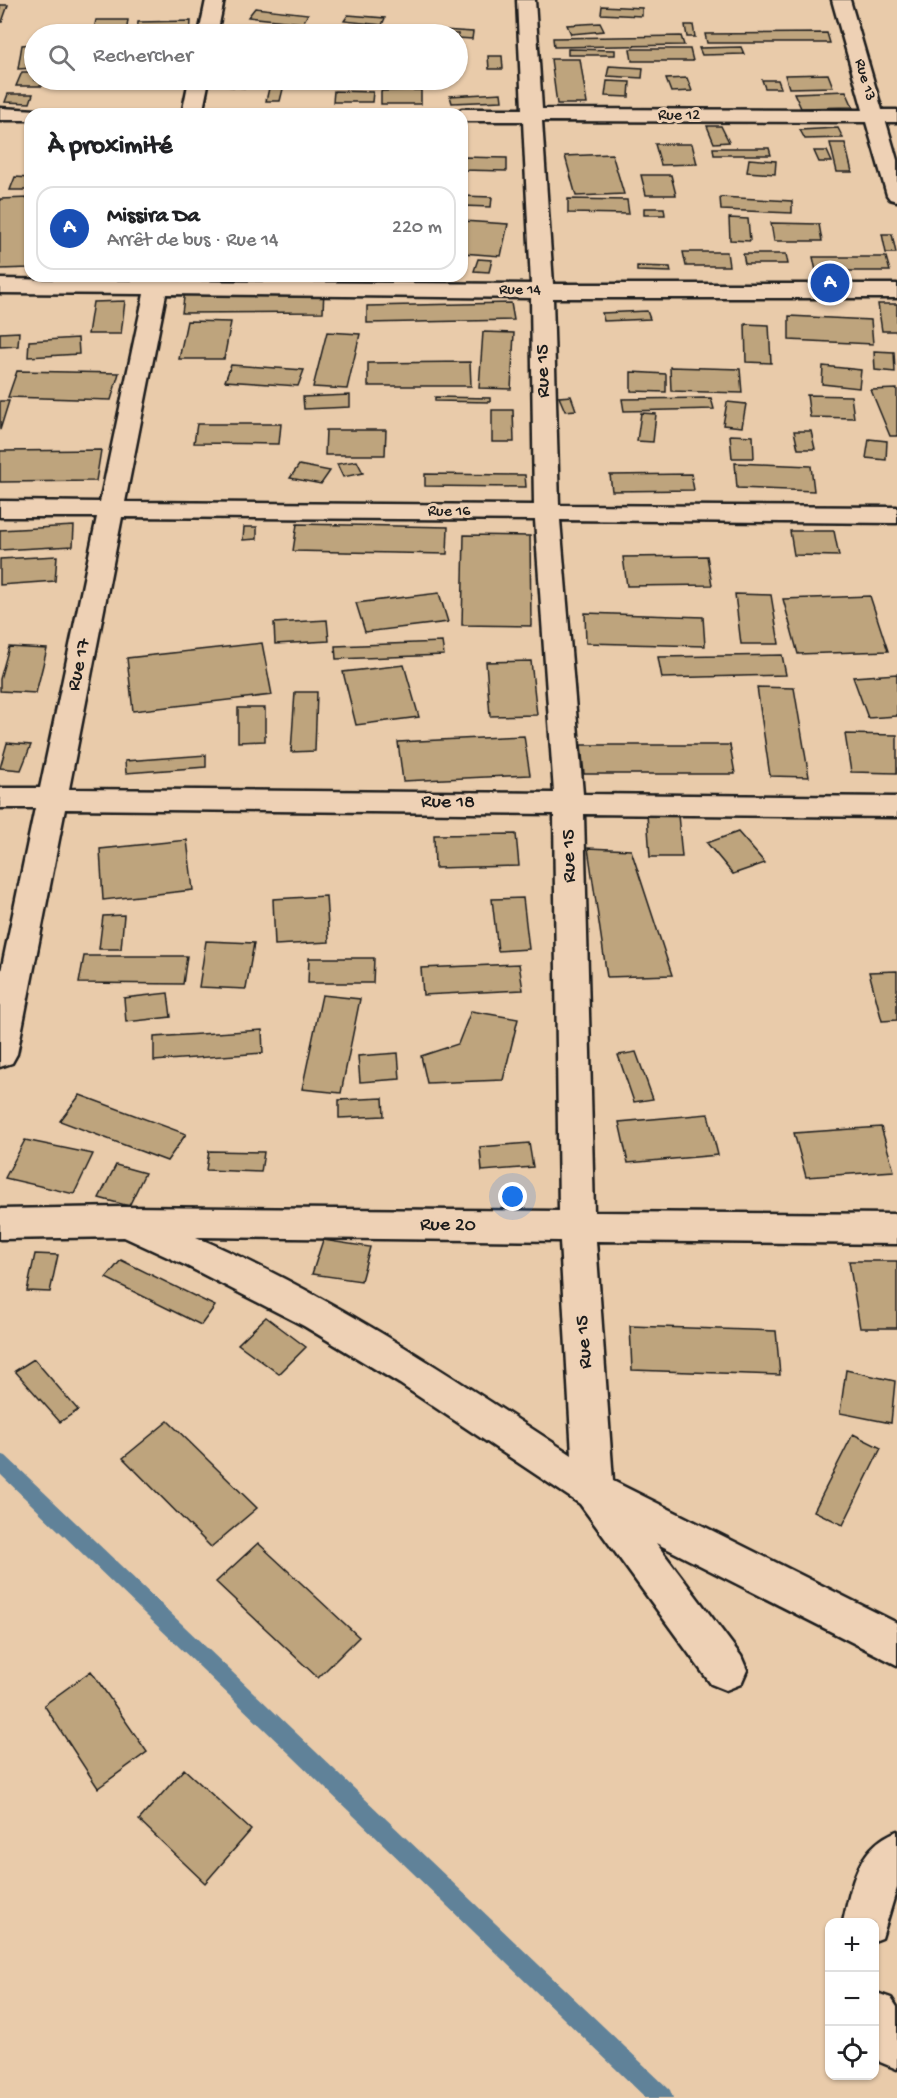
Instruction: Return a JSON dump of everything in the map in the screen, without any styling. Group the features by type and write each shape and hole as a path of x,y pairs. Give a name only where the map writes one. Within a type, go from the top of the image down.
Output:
{"street":[{"path":"210,24 215,0"},
{"name":"Rue 15","path":"526,0 542,291 548,513 569,804 577,1227 594,1491"},
{"name":"Rue 13","path":"841,0 897,195"},
{"path":"193,108 197,90"},
{"path":"0,114 24,114"},
{"name":"Rue 12","path":"468,115 897,116"},
{"name":"Rue 14","path":"0,286 126,282"},
{"name":"Rue 17","path":"0,1054 158,282"},
{"name":"Rue 14","path":"196,282 542,291 897,291"},
{"name":"Rue 16","path":"0,509 897,515"},
{"name":"Rue 18","path":"0,798 897,807"},
{"path":"123,1222 200,1255 317,1316 412,1372 594,1491 897,1645"},
{"name":"Rue 20","path":"0,1224 123,1222 897,1228"},
{"path":"594,1491 726,1670"},
{"path":"867,1918 875,1880 897,1853"},
{"path":"879,2022 897,2045"}],"building":[{"path":"0,5 8,5 2,22 0,22"},
{"path":"602,6 642,8 642,16 601,14"},
{"path":"255,8 308,14 303,23 248,17"},
{"path":"348,15 385,18 382,24 344,21"},
{"path":"96,20 128,20 127,24 95,24"},
{"path":"191,21 191,24 138,24 138,22"},
{"path":"600,23 604,31 571,34 567,25"},
{"path":"685,25 693,25 695,37 687,37"},
{"path":"468,32 473,32 472,39 468,39"},
{"path":"827,33 830,43 707,43 705,34"},
{"path":"681,36 684,45 554,47 553,38"},
{"path":"22,45 24,45 24,69 18,69"},
{"path":"741,47 744,54 702,55 699,48"},
{"path":"568,49 615,50 615,55 568,55"},
{"path":"630,49 690,49 693,61 632,61"},
{"path":"488,56 502,56 503,69 489,69"},
{"path":"551,59 580,59 587,104 557,104"},
{"path":"609,66 643,68 642,78 607,76"},
{"path":"22,72 24,72 24,86 16,86"},
{"path":"828,74 833,87 789,88 785,75"},
{"path":"687,78 692,91 671,92 666,79"},
{"path":"762,80 778,80 781,88 765,88"},
{"path":"607,81 630,82 629,97 605,96"},
{"path":"269,90 283,90 280,101 266,101"},
{"path":"421,90 421,104 381,104 381,91"},
{"path":"334,91 373,92 372,102 333,102"},
{"path":"846,91 853,107 801,108 794,93"},
{"path":"501,93 502,101 452,103 450,96"},
{"path":"8,94 33,94 30,103 5,102"},
{"path":"707,126 721,126 729,142 714,143"},
{"path":"838,128 843,138 805,139 800,130"},
{"path":"830,143 845,143 852,172 837,172"},
{"path":"655,144 692,144 697,164 661,165"},
{"path":"713,148 769,148 771,155 714,155"},
{"path":"814,151 827,151 832,162 819,162"},
{"path":"612,154 624,194 576,196 565,156"},
{"path":"468,157 507,158 507,171 468,170"},
{"path":"749,159 776,161 775,174 747,172"},
{"path":"641,175 671,175 676,195 646,195"},
{"path":"15,177 24,178 24,190 10,190"},
{"path":"468,196 492,197 491,207 468,206"},
{"path":"720,197 792,201 792,213 721,210"},
{"path":"24,198 24,268 0,269 0,199"},
{"path":"568,199 627,200 629,214 568,213"},
{"path":"644,208 664,208 665,215 644,215"},
{"path":"729,218 748,219 750,241 730,240"},
{"path":"468,221 508,224 501,256 468,253"},
{"path":"771,223 819,224 822,241 774,241"},
{"path":"882,234 892,234 896,253 886,253"},
{"path":"683,252 727,252 729,266 686,266"},
{"path":"743,254 786,254 788,264 745,264"},
{"path":"813,257 886,257 890,271 816,271"},
{"path":"478,259 492,260 489,272 474,271"},
{"path":"637,266 670,267 671,272 637,271"},
{"path":"324,289 323,312 182,313 185,290"},
{"path":"125,301 121,334 88,334 93,302"},
{"path":"511,303 514,320 367,323 367,306"},
{"path":"878,304 897,304 897,331 882,331"},
{"path":"647,311 650,319 604,321 602,313"},
{"path":"789,316 871,320 873,344 789,340"},
{"path":"187,321 231,322 224,359 179,359"},
{"path":"745,324 769,325 771,363 746,362"},
{"path":"19,332 18,346 0,347 0,333"},
{"path":"327,332 360,334 347,389 313,387"},
{"path":"483,332 514,333 511,389 479,388"},
{"path":"78,338 79,354 28,357 29,341"},
{"path":"874,351 894,352 895,372 875,370"},
{"path":"470,362 471,386 368,386 368,363"},
{"path":"231,365 304,370 298,386 225,381"},
{"path":"823,366 861,370 859,388 822,384"},
{"path":"670,367 740,369 742,393 671,391"},
{"path":"17,371 119,373 111,400 8,397"},
{"path":"631,372 666,374 666,392 631,391"},
{"path":"897,389 897,436 890,436 871,390"},
{"path":"350,395 350,407 304,409 303,397"},
{"path":"807,395 851,396 854,418 810,417"},
{"path":"571,396 576,410 565,411 559,397"},
{"path":"435,397 490,398 490,402 435,401"},
{"path":"711,398 714,409 624,411 622,399"},
{"path":"0,401 9,401 0,430"},
{"path":"727,402 746,404 742,427 723,425"},
{"path":"492,410 513,410 514,442 492,442"},
{"path":"641,413 656,414 653,442 637,441"},
{"path":"197,424 281,424 279,444 194,443"},
{"path":"326,430 386,430 385,455 325,455"},
{"path":"794,431 811,431 815,449 798,449"},
{"path":"730,435 753,436 754,458 732,458"},
{"path":"869,439 887,441 886,460 866,458"},
{"path":"101,450 96,481 0,482 0,451"},
{"path":"357,461 363,473 343,477 337,464"},
{"path":"735,463 811,466 814,491 737,488"},
{"path":"299,465 330,471 321,484 290,478"},
{"path":"425,474 525,475 526,487 425,486"},
{"path":"691,474 694,490 612,491 610,475"},
{"path":"297,524 448,527 447,554 293,551"},
{"path":"74,526 73,546 0,550 0,530"},
{"path":"244,527 257,527 257,539 243,540"},
{"path":"790,531 834,531 839,556 794,555"},
{"path":"464,535 530,536 531,626 462,625"},
{"path":"57,556 55,581 0,585 0,559"},
{"path":"707,556 712,585 627,586 623,557"},
{"path":"439,593 448,622 365,632 356,603"},
{"path":"735,594 771,595 779,644 741,644"},
{"path":"870,596 888,651 798,654 783,599"},
{"path":"585,613 703,617 705,646 586,643"},
{"path":"327,620 329,641 275,644 274,623"},
{"path":"442,642 444,655 336,659 335,646"},
{"path":"262,643 272,695 133,711 127,658"},
{"path":"9,647 47,649 36,693 0,691 0,679"},
{"path":"782,655 786,675 662,678 658,657"},
{"path":"531,661 537,715 490,716 486,662"},
{"path":"404,665 419,717 356,725 343,672"},
{"path":"897,674 897,716 868,718 853,677"},
{"path":"757,687 794,688 809,777 770,776"},
{"path":"295,692 317,692 315,751 291,752"},
{"path":"238,708 265,708 265,741 238,742"},
{"path":"845,734 897,735 897,773 851,772"},
{"path":"524,736 530,775 403,781 398,742"},
{"path":"7,743 31,745 21,770 0,768"},
{"path":"581,745 730,745 735,774 584,774"},
{"path":"206,755 206,767 126,773 125,761"},
{"path":"647,814 678,815 682,857 650,857"},
{"path":"738,832 765,863 733,874 707,843"},
{"path":"516,834 519,866 435,868 434,835"},
{"path":"187,840 193,890 103,900 100,849"},
{"path":"588,848 631,850 672,975 607,977"},
{"path":"326,896 329,942 275,945 273,899"},
{"path":"523,898 529,949 498,951 492,899"},
{"path":"124,915 121,949 99,949 103,916"},
{"path":"206,941 254,943 246,989 199,987"},
{"path":"84,956 187,956 183,984 79,983"},
{"path":"309,958 374,958 373,983 308,983"},
{"path":"519,964 523,990 423,995 421,968"},
{"path":"897,971 897,1020 882,1021 869,972"},
{"path":"168,993 171,1017 126,1022 124,998"},
{"path":"322,995 360,999 341,1093 302,1089"},
{"path":"471,1011 518,1019 503,1080 427,1083 421,1056 458,1044"},
{"path":"262,1030 263,1053 154,1061 154,1037"},
{"path":"636,1052 653,1099 634,1102 618,1055"},
{"path":"398,1053 400,1079 360,1082 358,1056"},
{"path":"80,1095 186,1134 167,1161 60,1121"},
{"path":"383,1098 384,1116 339,1118 339,1100"},
{"path":"708,1114 718,1155 628,1163 619,1122"},
{"path":"881,1127 894,1171 806,1177 794,1133"},
{"path":"25,1140 93,1154 74,1194 5,1178"},
{"path":"529,1143 533,1167 482,1171 480,1147"},
{"path":"209,1151 264,1152 261,1172 206,1170"},
{"path":"116,1165 145,1173 129,1206 99,1198"},
{"path":"323,1240 370,1247 361,1281 312,1274"},
{"path":"35,1254 58,1255 50,1292 27,1291"},
{"path":"121,1260 215,1306 201,1325 106,1278"},
{"path":"849,1261 897,1261 897,1328 860,1328"},
{"path":"266,1317 306,1347 279,1374 238,1344"},
{"path":"630,1326 776,1331 780,1375 632,1370"},
{"path":"34,1359 78,1410 60,1422 15,1371"},
{"path":"846,1370 895,1381 891,1423 840,1413"},
{"path":"168,1421 257,1508 211,1547 123,1458"},
{"path":"853,1434 881,1448 843,1525 814,1511"},
{"path":"258,1543 359,1637 318,1678 216,1582"},
{"path":"91,1671 147,1752 98,1788 44,1705"},
{"path":"184,1769 251,1830 205,1883 139,1820"}],"waterway":[{"path":"0,1462 662,2098"}],"place":[{"name":"Missira Da","path":"830,283"}]}
